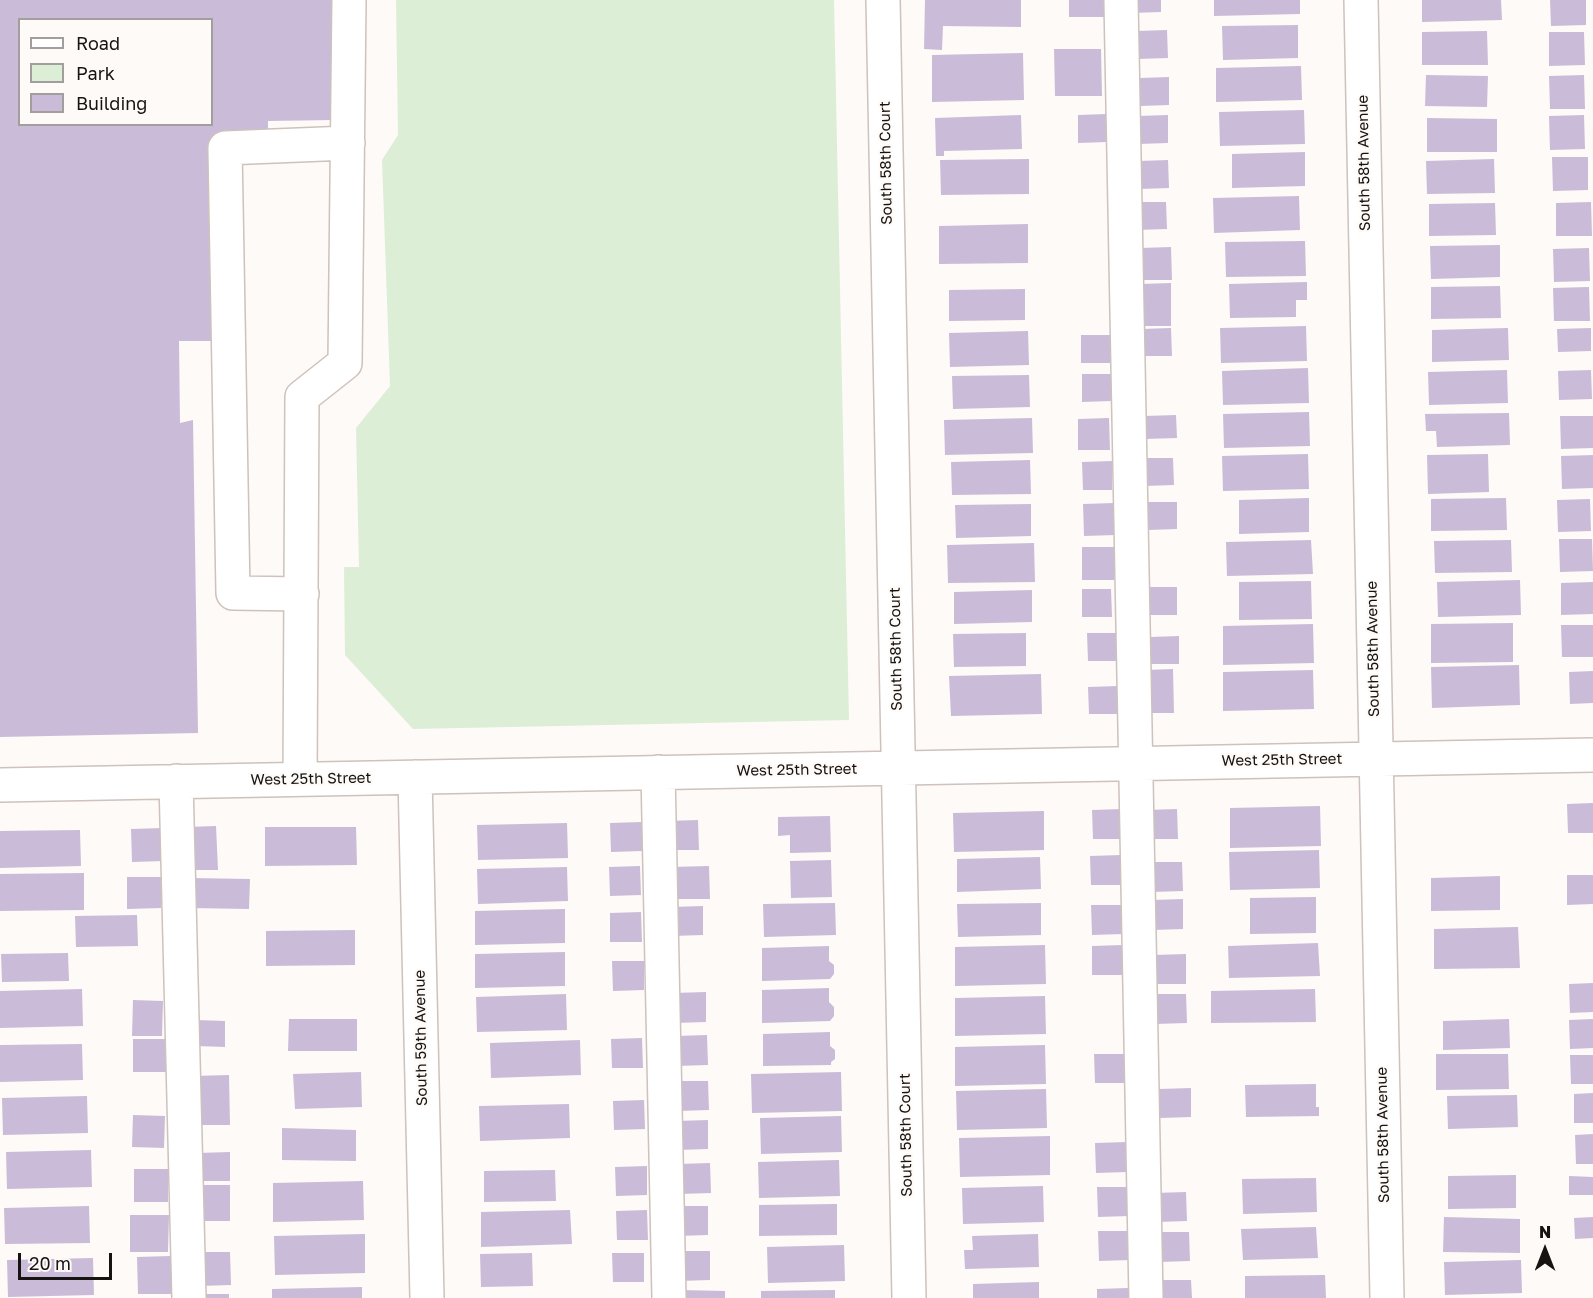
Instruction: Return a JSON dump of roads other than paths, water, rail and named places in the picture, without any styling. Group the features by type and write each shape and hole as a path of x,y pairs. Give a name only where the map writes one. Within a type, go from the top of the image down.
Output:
{"street":[{"path":"300,779 302,397 345,363 349,0"},
{"name":"South 58th Court","path":"883,0 909,1298"},
{"path":"1121,0 1146,1298"},
{"name":"South 58th Avenue","path":"1360,0 1387,1298"},
{"path":"302,594 233,593 225,148 348,143"},
{"name":"West 25th Street","path":"0,785 1593,754"},
{"path":"658,772 669,1298"},
{"name":"South 59th Avenue","path":"415,777 427,1298"},
{"path":"176,781 189,1298"}]}
